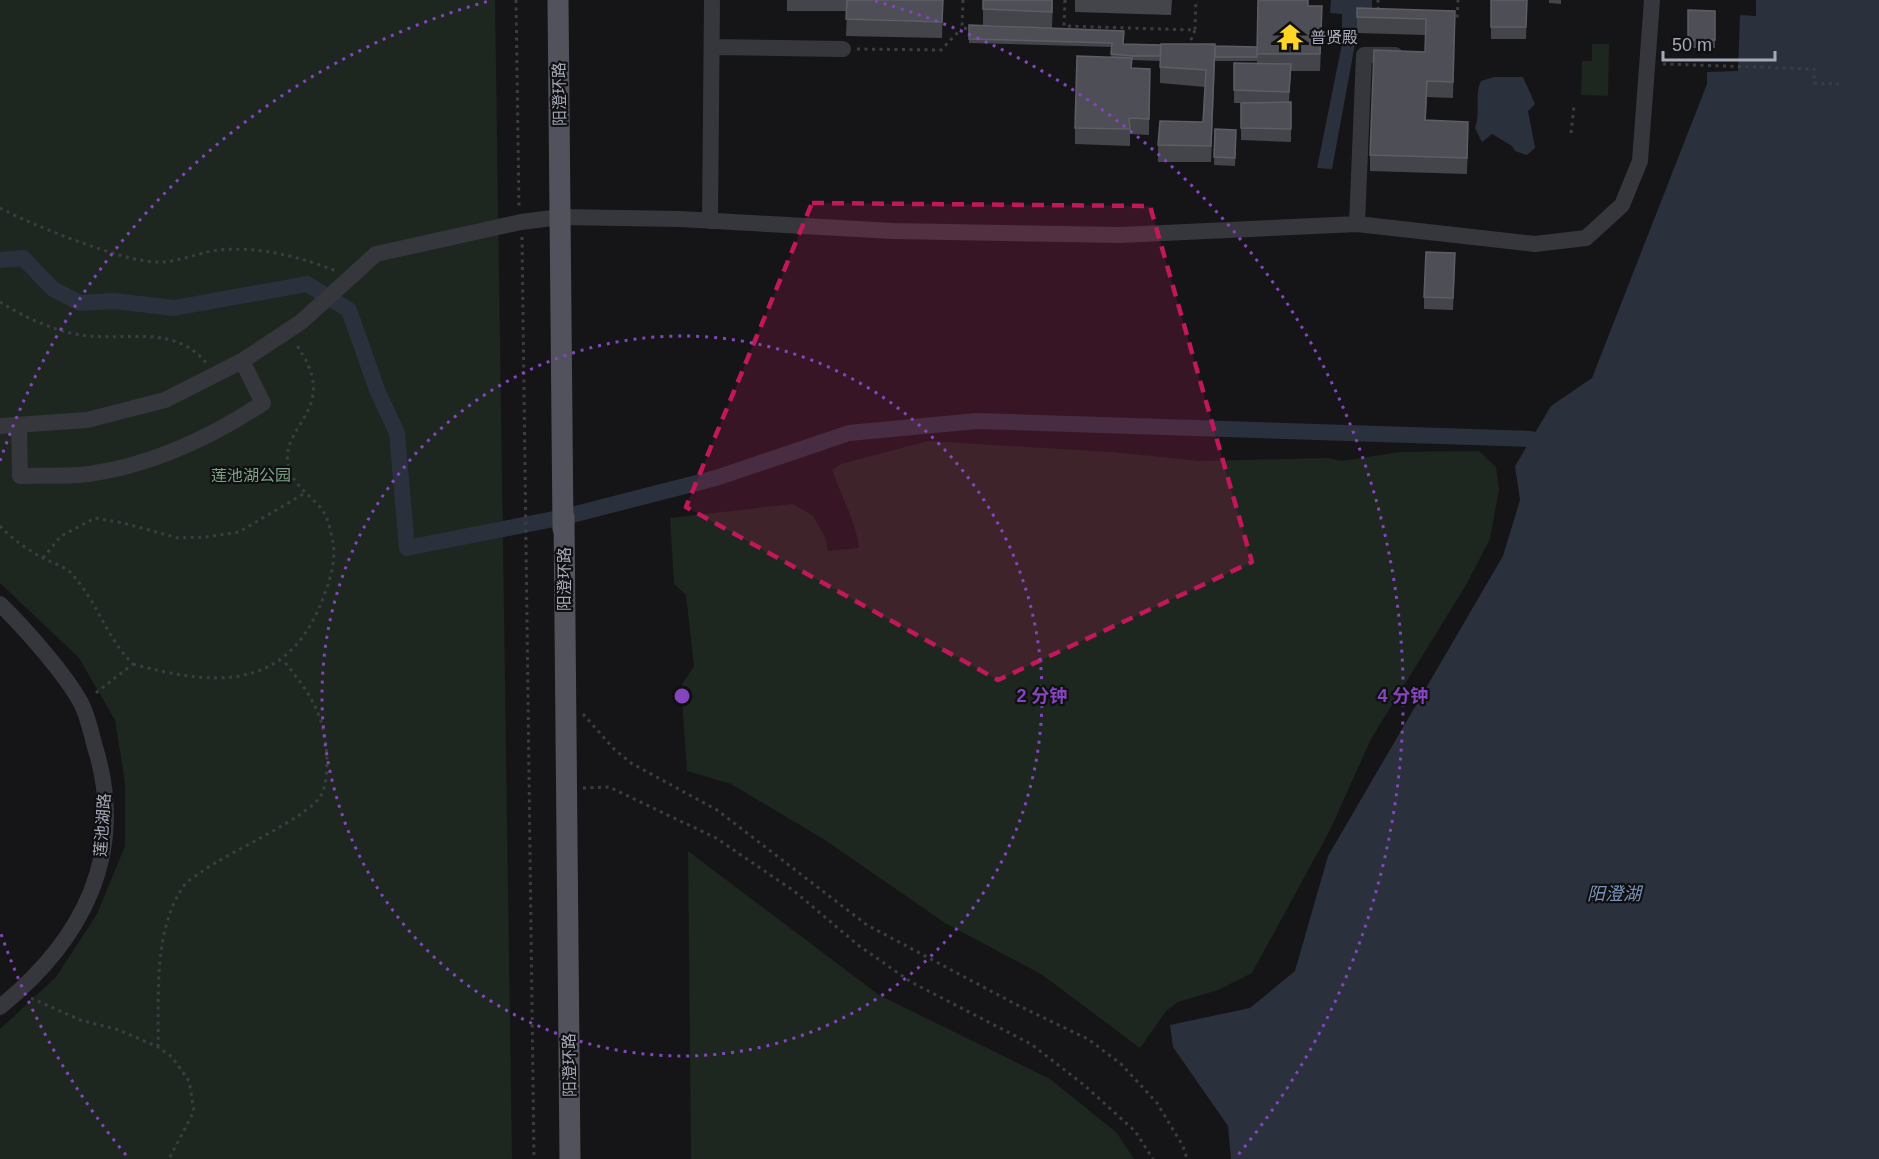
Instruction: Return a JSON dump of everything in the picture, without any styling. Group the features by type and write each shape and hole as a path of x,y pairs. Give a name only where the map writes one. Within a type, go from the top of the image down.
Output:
{"main road":[{"name":"阳澄环路","path":"558,0 570,1159"}],"street":[{"path":"711,220 712,0"},
{"path":"0,426 87,420 165,400 242,362 287,331 376,254 521,222 560,217 711,220 893,231 1120,234 1357,224 1535,244 1586,237 1622,204 1640,161 1652,0"},
{"path":"712,47 843,49"},
{"path":"1357,224 1364,55 1411,55"},
{"path":"19,426 20,476 89,474 147,461 218,433 263,403 242,362"},
{"name":"莲池湖路","path":"0,604 50,661 82,703 104,779 106,803 103,853 89,899 78,921 63,944 19,992 0,1007"}],"path":[{"path":"516,0 534,1159"},
{"path":"843,49 941,50 962,28 963,0"},
{"path":"1064,26 1065,0"},
{"path":"1185,56 1195,30 1196,0"},
{"path":"1378,0 1378,18"},
{"path":"1446,20 1457,20 1458,0"},
{"path":"1057,28 1064,26 1195,30"},
{"path":"962,28 984,29"},
{"path":"1649,64 1814,69 1814,83 1839,84"},
{"path":"1571,133 1574,106"},
{"path":"0,208 86,243 139,260 158,262 189,258 217,250 243,249 316,263 341,273 347,280"},
{"path":"0,302 16,312 81,335 157,335 182,343 199,354 216,375"},
{"path":"0,526 9,535 43,558 67,569 89,593 115,646 133,664 179,677 214,680 245,675 283,660 312,625 329,585 333,544 324,512 305,493 289,469 290,444 304,420 315,393 309,362 287,331"},
{"path":"43,558 62,536 95,518 178,538 206,537 239,532 305,493"},
{"path":"158,1047 160,980 166,923 184,885 213,864 300,814 320,797 327,771 326,735 315,701 283,660"},
{"path":"82,703 133,664"},
{"path":"579,708 614,749 631,763 717,810 867,925 1019,1006 1088,1039 1121,1064 1157,1103 1183,1146 1187,1159"},
{"path":"566,789 609,787 716,838 794,891 858,945 911,982 1031,1044 1084,1085 1135,1131 1153,1159"},
{"path":"19,992 55,1011 118,1030 158,1047 172,1058 189,1081 194,1111 169,1159"}],"highlighted area":[{"path":"812,203 1150,206 1252,562 998,680 686,507"}],"green space":[{"name":"莲池湖公园","path":"0,0 495,0 512,1159 0,1159 0,1029 56,977 97,914 125,846 125,783 115,720 79,658 0,583"},
{"path":"1592,44 1609,44 1608,96 1581,95 1582,61 1592,61"},
{"path":"928,441 1111,452 1200,461 1327,458 1342,461 1400,452 1479,451 1496,467 1499,490 1490,539 1466,585 1371,739 1330,830 1252,973 1218,990 1178,1002 1166,1011 1140,1048 1041,974 945,923 825,840 731,784 687,771 681,686 694,666 686,595 674,584 670,518 793,504 813,516 825,537 828,551 859,548 852,518 832,470 841,464"},
{"path":"688,851 879,995 1050,1079 1117,1133 1134,1159 691,1159"}],"water":[{"path":"1331,0 1372,0 1372,14 1357,14 1357,33 1332,169 1317,168 1342,44 1342,14 1330,13"},
{"name":"阳澄湖","path":"1756,0 1879,0 1879,1159 1231,1159 1228,1126 1173,1047 1170,1025 1250,1008 1295,971 1328,856 1503,556 1520,500 1515,466 1551,406 1592,378 1707,84 1707,72 1738,71 1740,15 1756,16"},
{"path":"1494,77 1523,77 1535,104 1528,111 1535,148 1527,155 1515,151 1512,146 1492,134 1482,142 1475,128 1479,86 1481,81"}],"building":[{"path":"847,0 943,0 942,22 846,19"},
{"path":"983,0 1052,0 1052,12 983,9"},
{"name":"普贤殿","path":"1258,0 1308,0 1308,6 1322,6 1320,54 1257,54"},
{"path":"1491,0 1527,0 1526,27 1491,27"},
{"path":"1357,8 1455,11 1453,82 1427,81 1425,120 1468,122 1467,158 1370,155 1374,50 1425,52 1426,19 1357,17"},
{"path":"1688,10 1715,11 1715,40 1688,40"},
{"path":"969,25 1124,31 1123,44 1161,45 1160,56 1111,54 1112,43 969,39"},
{"path":"1161,44 1215,44 1211,146 1158,145 1160,121 1203,122 1206,70 1160,67"},
{"path":"1215,46 1257,47 1257,57 1215,57"},
{"path":"1077,56 1132,58 1131,68 1150,69 1149,119 1129,118 1130,129 1075,128"},
{"path":"1234,63 1291,64 1289,92 1234,90"},
{"path":"1291,102 1291,129 1241,128 1241,103"},
{"path":"1215,129 1236,130 1235,158 1214,157"},
{"path":"1426,252 1455,253 1453,298 1424,297"}],"waterway":[{"path":"0,260 23,258 53,289 80,303 114,301 174,308 307,284 349,310 377,390 397,433 407,548 564,517 716,478 849,433 977,421 1531,439"}],"place":[{"name":"普贤殿","path":"1290,37"}]}
